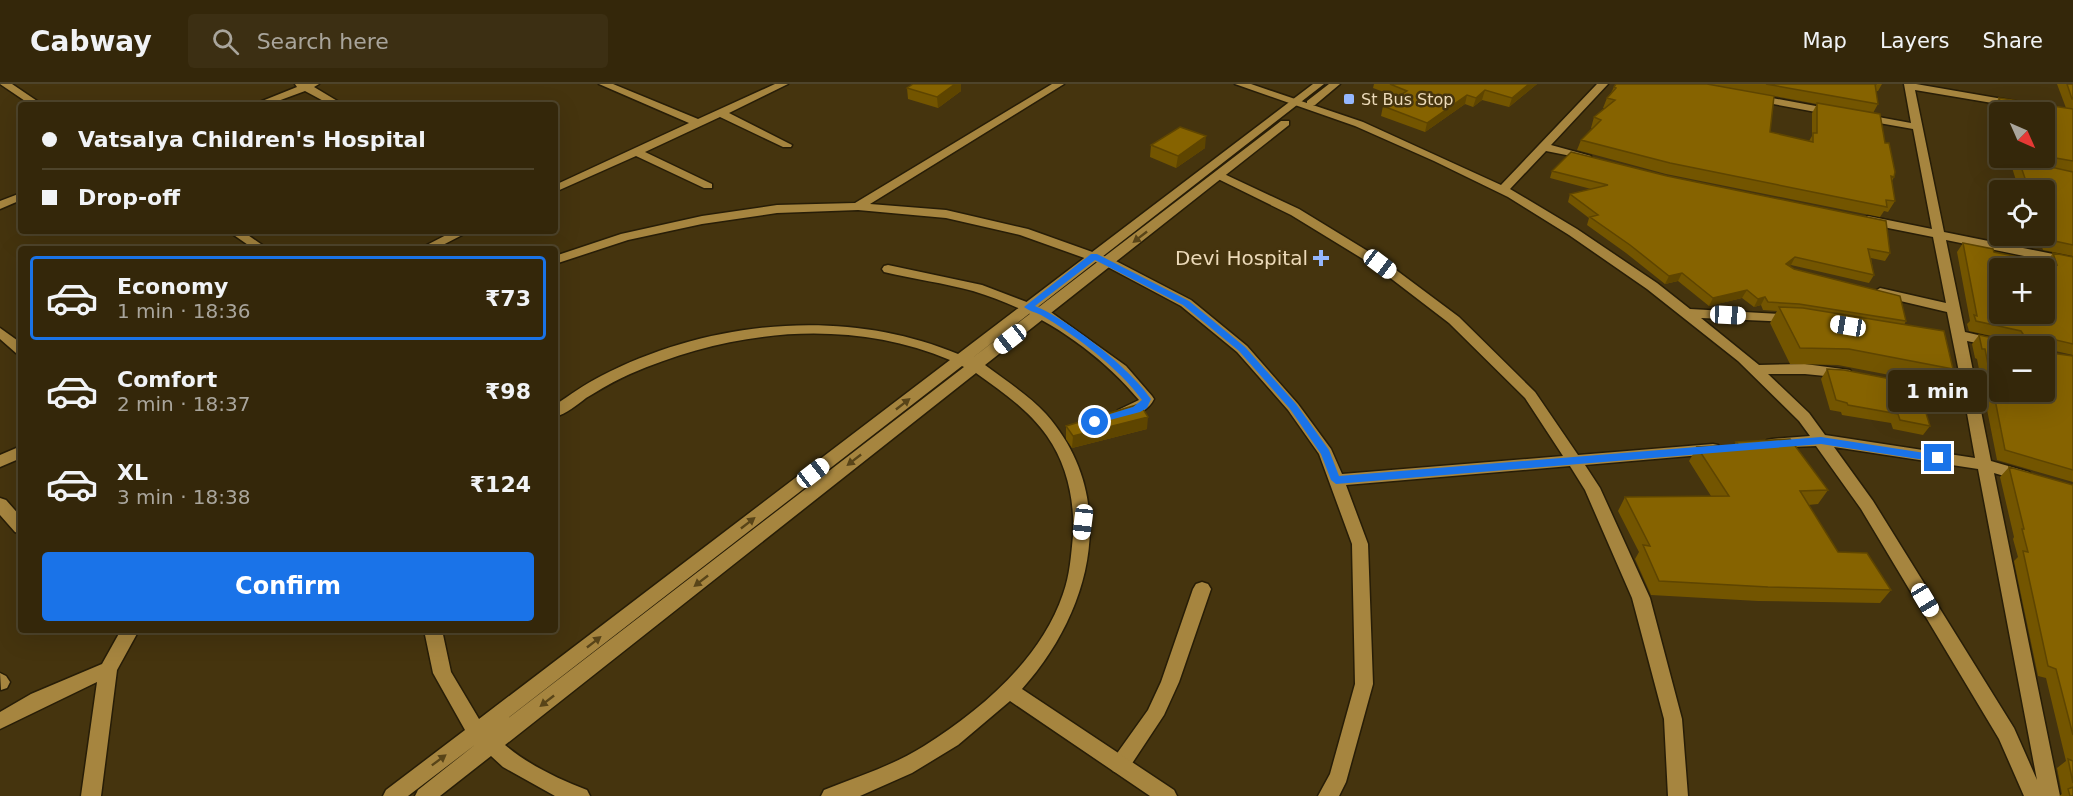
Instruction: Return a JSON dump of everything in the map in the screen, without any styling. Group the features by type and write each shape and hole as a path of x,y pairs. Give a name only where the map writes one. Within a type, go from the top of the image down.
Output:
{"street":[{"path":"5,84 33,102"},
{"path":"604,84 698,123"},
{"path":"558,188 783,84"},
{"path":"858,206 1059,84"},
{"path":"1240,84 1302,103 1418,150 1503,191 1573,232 1652,286 1755,370 1804,417 1867,505 2007,734 2034,796"},
{"path":"1101,259 1218,175 1302,103 1319,84"},
{"path":"393,796 483,739 1302,103 1335,84"},
{"path":"1503,191 1603,84"},
{"path":"264,102 306,85 334,102"},
{"path":"2004,102 1910,85 1954,309 1956,342 1972,399 2050,796"},
{"path":"1745,96 1918,128"},
{"path":"721,112 787,146"},
{"path":"1544,147 1599,162"},
{"path":"636,152 708,186"},
{"path":"1218,175 1295,212 1380,264 1454,320 1530,395 1592,488 1641,598 1673,720 1678,796"},
{"path":"0,205 18,197"},
{"path":"558,259 625,237 702,220 777,209 858,206 946,214 1024,231 1101,259 1186,303 1242,349 1293,406 1326,453 1360,544 1364,684 1339,776 1328,796"},
{"path":"1859,218 2073,262"},
{"path":"239,234 257,246"},
{"path":"431,246 457,234"},
{"path":"888,269 977,288 1036,310 1121,369 1147,399 1144,405 1136,410 1105,419"},
{"path":"1866,289 1954,309"},
{"path":"1686,313 1804,319"},
{"path":"558,410 614,376 669,353 725,337 770,330 828,328 881,333 930,345 969,361 1011,387 1059,433 1078,486 1083,522 1076,581 1055,631 1028,671 987,712 922,758 853,790 831,796"},
{"path":"0,332 18,347"},
{"path":"1956,342 1989,345"},
{"path":"1755,370 1805,369 1858,375"},
{"path":"1880,380 1972,399"},
{"path":"1762,445 1821,440 1984,465 2040,480"},
{"path":"1336,480 1726,448"},
{"path":"0,462 18,453"},
{"path":"0,504 18,525"},
{"path":"1120,765 1155,715 1170,682 1202,589"},
{"path":"91,796 103,690 108,669 128,633"},
{"path":"434,633 442,673 483,739 510,761 566,792 580,796"},
{"path":"0,722 38,700 108,669"},
{"path":"1009,690 1167,796"},
{"path":"425,796 483,739"}],"building":[{"path":"913,84 955,84 937,97 907,88"},
{"path":"1390,84 1529,84 1512,98 1485,90 1476,98 1467,95 1427,123 1383,106 1407,91"},
{"path":"1616,84 1707,84 1774,96 1770,132 1813,142 1813,133 1817,133 1817,103 1880,114 1885,143 1889,143 1895,172 1894,177 1891,176 1895,201 1886,200 1887,207 1670,163 1581,140 1601,120 1594,117 1615,100 1607,98 1616,88 1614,87"},
{"path":"1766,84 1875,84 1878,104"},
{"path":"2067,84 2073,84 2073,99 2072,99"},
{"path":"1999,98 2026,102 2000,102"},
{"path":"2055,106 2073,109 2073,161 2055,158"},
{"path":"1180,127 1206,136 1178,156 1151,145"},
{"path":"1571,152 1667,176 1886,221 1890,253 1868,249 1874,275 1795,257 1786,264 1794,269 1900,296 1906,321 1799,304 1768,302 1765,297 1758,299 1747,290 1713,298 1682,273 1669,276 1590,217 1598,215 1570,194 1608,185 1552,171"},
{"path":"2021,168 2055,168 2073,172 2073,245 2055,241 2055,180 2026,180"},
{"path":"1963,243 2023,258 1989,258 1989,324 1976,321 1974,315 1977,316"},
{"path":"2053,253 2073,257 2073,344 2055,340 2055,336 2024,336 2021,331 1990,324 2055,324 2055,265 2057,265"},
{"path":"1779,307 1803,308 1944,331 1953,369 1849,349 1800,348"},
{"path":"1979,335 1989,337 1989,369 1985,349 1982,349"},
{"path":"2055,354 2073,356 2073,470 2005,450 1995,402 2055,402"},
{"path":"1827,369 1844,370 1917,384 1930,426 1900,420 1898,414 1848,405 1836,400"},
{"path":"1140,404 1148,417 1073,436 1066,426"},
{"path":"1790,439 1828,490 1800,491 1838,552 1867,553 1891,590 1659,581 1643,545 1650,546 1625,497 1729,496 1697,447"},
{"path":"2009,467 2073,485 2073,735 2056,669 2048,666 2023,551 2028,552 2022,529 2024,529"},
{"path":"2068,759 2073,761 2073,783"},
{"path":"2073,787 2073,796 2070,796 2068,789"}],"place":[{"name":"St Bus Stop","path":"1349,99"},
{"name":"Devi Hospital","path":"1321,258"}],"route":[{"path":"1095,422 1136,410 1144,405 1147,399 1136,384 1102,354 1043,313 1029,307 1094,256 1108,261 1186,303 1242,349 1293,406 1326,453 1336,480 1821,440 1938,458"}]}
